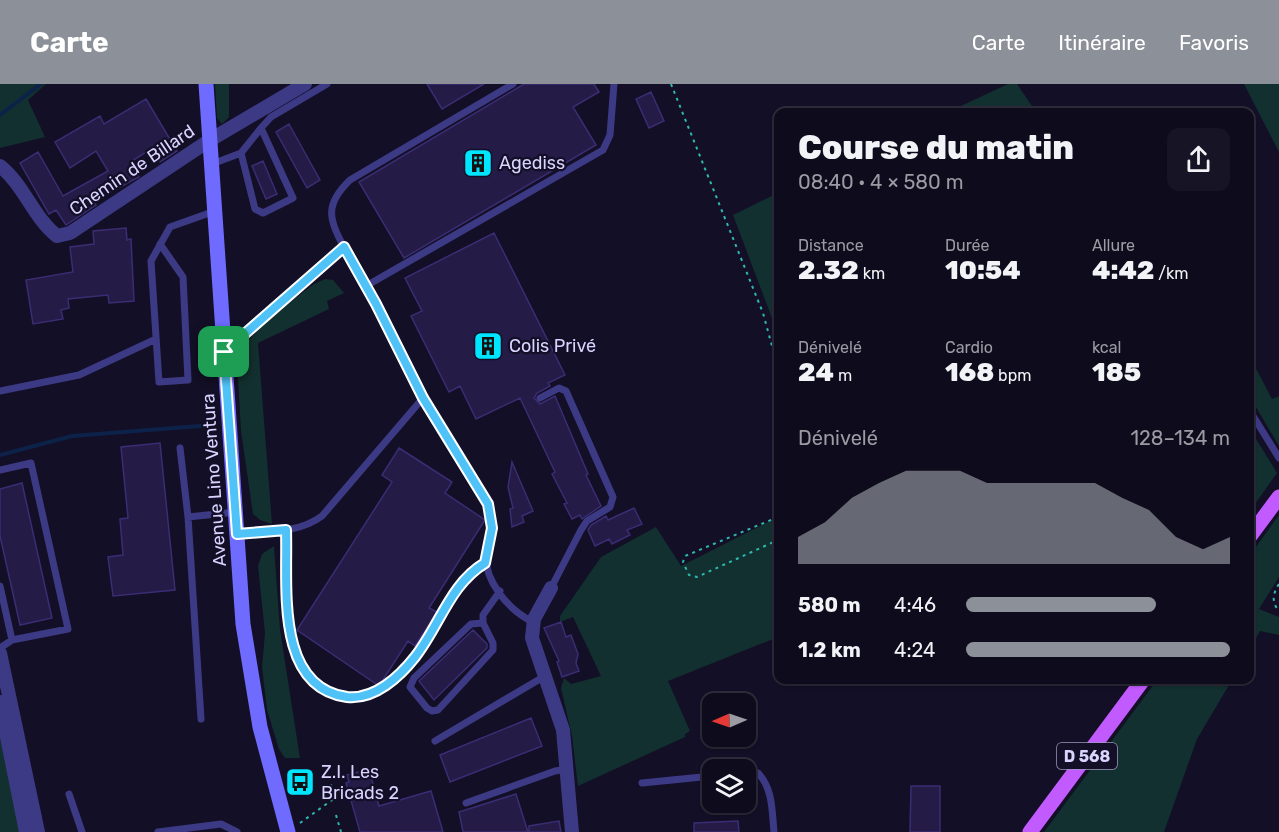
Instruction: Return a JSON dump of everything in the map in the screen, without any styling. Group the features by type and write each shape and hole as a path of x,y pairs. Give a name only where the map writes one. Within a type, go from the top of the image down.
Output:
{"main road":[{"name":"Avenue Lino Ventura","path":"206,84 237,534 250,678 284,831"},
{"path":"1254,531 1279,497"},
{"name":"D 568","path":"1030,832 1140,684"}],"street":[{"name":"Chemin de Billard","path":"0,166 12,175 44,226 57,236 70,233 210,140 304,84"},
{"path":"551,588 533,622 532,638 563,730 572,832"},
{"path":"0,653 38,832"},
{"path":"0,702 16,732 26,832"}],"lane":[{"path":"212,164 241,153 271,117 327,84"},
{"path":"513,84 346,184 335,199 330,223 366,286 423,398 488,504 492,528 485,563 491,579 516,613 533,622"},
{"path":"366,286 603,150 610,135 614,84"},
{"path":"241,153 255,209 263,213 293,198 261,128"},
{"path":"159,244 183,277 188,380 159,382 151,261 159,244 170,227 215,211"},
{"path":"224,352 344,247"},
{"path":"0,391 79,375 156,339"},
{"path":"540,398 559,388 566,391 613,497 610,507 587,521 551,588"},
{"path":"237,534 286,530 310,525 322,516 423,398"},
{"path":"1254,418 1279,459"},
{"path":"180,448 188,517 201,719"},
{"path":"0,470 31,463 68,629 12,640 0,648"},
{"path":"188,517 236,512"},
{"path":"286,530 289,632 297,659 314,684 336,695 351,697 369,694"},
{"path":"428,638 463,580 485,563"},
{"path":"0,586 12,640"},
{"path":"483,623 471,624 414,678 410,687 427,708 432,711 438,710 490,657 493,643 483,623 486,609 500,591"},
{"path":"435,741 545,676"},
{"path":"466,803 555,771 568,769"},
{"path":"756,773 765,780 769,789 774,832"},
{"path":"642,783 702,777"},
{"path":"69,794 82,832"},
{"path":"158,832 221,824 237,832"}],"path":[{"path":"671,84 763,313 774,353"},
{"path":"774,519 685,556 683,562 689,575 697,577 774,542"},
{"path":"1279,584 1274,591 1274,601 1279,610"},
{"path":"369,694 390,683 415,657 428,638"},
{"path":"284,831 316,814 332,800 333,791 323,761"},
{"path":"336,815 340,832"}],"green space":[{"path":"0,84 46,84 28,100 45,137 0,148"},
{"path":"215,84 229,84 229,117 222,124 217,118"},
{"path":"1008,84 1017,84 1033,108 957,108"},
{"path":"1244,84 1279,84 1279,152"},
{"path":"774,195 774,323 733,215"},
{"path":"325,279 333,280 344,293 327,301 329,309 258,343 272,524 260,520 253,514 241,431 237,361 241,351 258,330 314,284"},
{"path":"1254,365 1272,399 1279,396 1279,446 1254,404"},
{"path":"1254,436 1277,473 1254,505"},
{"path":"1279,515 1279,577 1259,609 1279,617 1279,635 1260,631 1254,642 1254,549"},
{"path":"774,519 774,639 668,681 690,731 685,734 685,737 578,786 572,736 561,688 564,678 571,684 601,676 573,617 560,622 560,616 601,557 656,527 681,566"},
{"path":"274,546 280,630 300,758 285,758 279,749 267,710 262,667 265,633 258,566 262,554"},
{"path":"1154,684 1230,684 1197,739 1164,832 1044,832"},
{"path":"0,725 21,832 0,832"}],"building":[{"path":"427,84 484,84 442,109"},
{"name":"Agediss","path":"524,84 594,84 599,92 573,107 596,145 404,258 359,182"},
{"path":"651,92 664,121 649,128 636,99"},
{"path":"146,99 177,151 160,162 152,148 132,161 139,177 94,201 96,205 66,225 56,210 49,214 20,163 38,152 63,196 108,171 96,151 70,168 55,142 100,116 104,124"},
{"path":"289,124 320,180 307,188 276,132"},
{"path":"263,161 277,194 266,199 252,166"},
{"path":"126,228 127,240 131,239 134,301 109,303 108,295 68,299 69,308 61,310 63,319 33,324 26,280 73,272 70,247 94,244 93,231"},
{"name":"Colis Privé","path":"494,233 565,375 548,383 550,386 537,393 534,398 540,404 555,396 588,474 586,475 601,506 582,519 580,515 572,519 564,504 567,503 552,474 555,472 520,398 476,419 460,386 449,392 411,316 422,311 405,278"},
{"path":"160,443 175,590 113,596 108,557 123,555 120,519 128,518 121,447"},
{"path":"399,448 452,482 445,493 485,520 429,608 437,612 415,646 408,641 379,686 297,630 392,482 382,475"},
{"path":"512,462 533,511 522,516 524,522 512,527 510,509 513,508 508,487"},
{"path":"22,483 52,618 20,625 0,536 0,489"},
{"path":"634,508 642,524 627,530 630,535 612,544 609,539 595,546 588,530 591,525 606,516 608,520"},
{"path":"561,622 566,637 571,635 578,654 576,663 579,671 562,677 557,662 559,661 544,628"},
{"path":"473,630 487,644 487,648 434,700 419,681"},
{"path":"531,718 542,746 450,782 440,755"},
{"path":"369,769 379,806 431,791 443,832 360,832 346,783 349,782 347,775"},
{"path":"911,786 940,786 940,832 910,832"},
{"path":"516,794 528,832 463,832 459,812"},
{"path":"559,821 561,832 529,832 529,826"},
{"path":"738,821 739,832 694,832 694,823"}],"waterway":[{"path":"0,115 41,84"},
{"path":"0,455 72,436 213,425"}],"place":[{"name":"Agediss","path":"478,163"},
{"name":"Colis Privé","path":"488,346"},
{"name":"Z.I. Les Bricads 2","path":"300,782"}],"route":[{"path":"344,247 376,304 423,398 488,504 492,528 486,548 485,563 469,573 463,580 415,657 390,683 369,694 351,697 336,695 314,684 297,659 289,632 286,530 237,534 224,352 344,247"}]}
